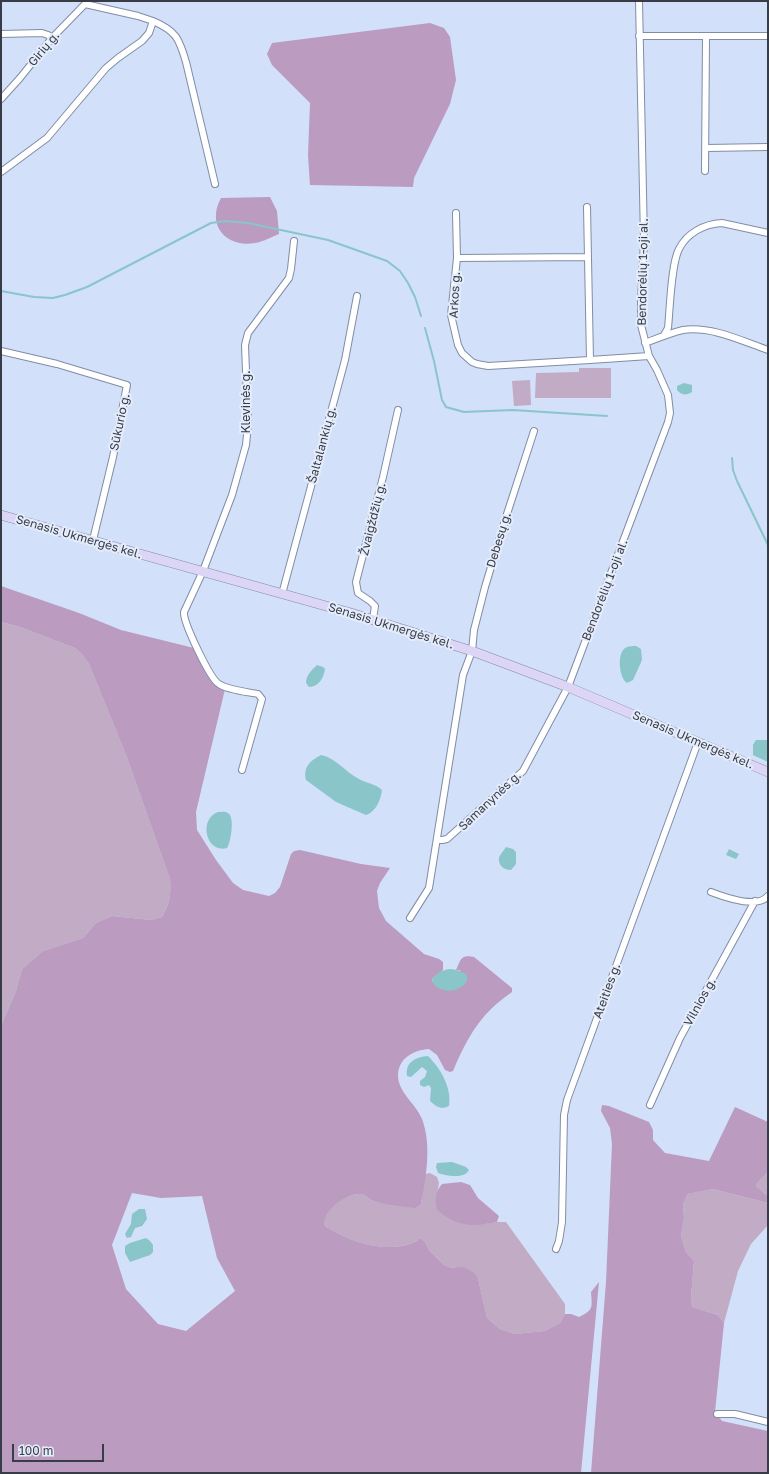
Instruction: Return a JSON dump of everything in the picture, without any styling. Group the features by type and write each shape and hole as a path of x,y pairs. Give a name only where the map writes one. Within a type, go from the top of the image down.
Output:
{"main road":[{"name":"Senasis Ukmergės kel.","path":"1,515 372,619 472,651 568,687 768,772"}],"street":[{"name":"Bendorėlių 1-oji al.","path":"568,687 668,422 670,413 668,395 649,356 645,343 641,318 644,240 639,1"},
{"path":"87,2 138,16 167,27 176,36 181,44 186,62 215,184"},
{"name":"Girių g.","path":"1,99 52,38 87,2"},
{"path":"1,172 47,138 106,68 142,41 149,33 153,22"},
{"path":"1,34 42,33 52,38"},
{"path":"639,36 768,36"},
{"path":"705,171 706,37"},
{"path":"706,148 768,147"},
{"path":"587,206 590,360"},
{"path":"456,213 457,258"},
{"path":"664,335 668,328 675,261 678,250 683,242 704,226 722,223 768,233"},
{"name":"Klevinės g.","path":"242,770 262,699 258,694 218,684 212,676 193,639 185,619 184,612 203,571 232,495 246,445 248,424 246,338 248,333 289,278 292,269 294,241"},
{"name":"Arkos g.","path":"588,257 457,258 451,315 458,345 466,358 477,364 488,366 649,356"},
{"name":"Šaltalankių g.","path":"282,594 345,360 357,296"},
{"path":"645,343 664,335 685,330 720,333 768,350"},
{"name":"Sūkurio g.","path":"1,351 57,364 127,385 113,457 93,540"},
{"name":"Žvaigždžių g.","path":"372,619 375,606 358,593 356,582 383,477 398,410"},
{"name":"Debesų g.","path":"472,651 474,630 485,587 534,431"},
{"name":"Samanynės g.","path":"410,918 429,888 463,675 472,651"},
{"name":"Samanynės g.","path":"437,840 448,839 523,771 568,687"},
{"name":"Ateities g.","path":"556,1249 562,1222 564,1115 567,1100 698,742"},
{"path":"710,892 746,902 755,901 768,896"},
{"name":"Vilnios g.","path":"650,1105 680,1038 755,901"},
{"path":"717,1414 735,1414 768,1422"}],"shaded area":[{"path":"430,23 444,28 450,37 456,80 450,104 414,178 413,187 310,185 308,155 310,103 272,65 267,54 272,43"},
{"path":"270,197 277,211 279,234 264,241 245,244 235,242 222,232 216,217 217,208 221,198"},
{"path":"579,368 611,368 611,398 535,398 536,373 579,372"},
{"path":"530,380 531,405 514,406 512,381"},
{"path":"684,383 692,385 692,392 684,394 677,390 677,386"},
{"path":"1,586 79,613 121,630 194,648 216,686 225,689 196,812 197,830 233,883 243,890 269,896 275,893 280,887 291,854 294,851 300,850 361,864 390,868 380,883 377,891 379,908 386,921 424,954 439,959 443,962 443,970 433,978 432,982 461,970 456,970 460,960 466,956 470,956 474,957 512,988 512,992 494,1006 474,1030 460,1054 453,1071 450,1072 445,1070 437,1055 429,1049 413,1053 401,1064 398,1076 399,1082 404,1093 416,1108 422,1119 427,1140 427,1162 421,1204 415,1208 384,1204 372,1200 362,1194 355,1194 348,1196 331,1209 325,1220 325,1226 347,1238 373,1246 399,1247 410,1244 421,1238 429,1250 444,1265 452,1268 461,1266 473,1272 478,1278 487,1318 500,1329 515,1334 545,1331 560,1323 565,1314 571,1314 579,1317 584,1315 591,1308 591,1292 599,1282 581,1473 1,1473 1,1026 16,991 22,969 43,951 83,938 96,923 112,916 151,920 162,917 169,899 170,879 126,755 89,664 82,654 75,648 20,627 1,622","holes":["132,1193 161,1198 202,1196 217,1258 235,1291 186,1331 158,1324 126,1289 112,1245"]},
{"path":"1,622 20,627 75,648 82,654 89,664 126,755 170,879 170,890 167,907 162,917 151,920 112,916 96,923 83,938 43,951 22,969 16,991 1,1026"},
{"path":"636,646 641,649 642,660 633,680 627,683 622,676 620,665 621,654 627,647"},
{"path":"317,665 325,669 323,676 318,684 309,687 306,683 307,678"},
{"path":"756,740 768,740 768,762 753,755 753,745"},
{"path":"321,755 336,762 359,779 377,786 382,790 379,801 373,811 366,815 336,802 306,780 305,775 308,765"},
{"path":"218,812 228,813 231,819 231,835 227,848 214,846 207,835 208,821"},
{"path":"506,847 513,849 516,852 516,864 511,870 503,868 499,862 499,857"},
{"path":"729,849 739,854 736,859 726,855"},
{"path":"450,969 462,972 467,976 467,981 463,986 448,991 439,988 432,982 439,972"},
{"path":"428,1056 441,1073 449,1092 449,1106 444,1108 435,1105 430,1101 431,1088 429,1085 424,1087 420,1085 420,1081 425,1077 427,1071 422,1067 411,1077 407,1076 408,1067 412,1061"},
{"path":"602,1105 609,1106 649,1122 653,1130 653,1140 665,1153 709,1161 735,1107 768,1122 768,1172 756,1186 768,1195 768,1203 713,1189 687,1194 683,1204 684,1218 681,1236 686,1252 694,1261 691,1297 692,1307 718,1315 724,1323 715,1412 722,1421 768,1431 768,1473 591,1473 606,1282 612,1144 610,1128 601,1111"},
{"path":"452,1162 466,1167 469,1170 464,1175 460,1176 450,1176 438,1173 436,1167 437,1163"},
{"path":"768,1172 768,1195 756,1186"},
{"path":"430,1173 437,1177 439,1183 436,1200 484,1224 506,1222 565,1304 565,1314 560,1323 545,1331 515,1334 500,1329 487,1318 478,1278 461,1266 452,1268 444,1265 429,1250 421,1238 410,1244 398,1247 372,1246 347,1238 325,1226 325,1220 331,1209 348,1196 354,1194 362,1194 377,1202 421,1204 425,1174"},
{"path":"461,1182 470,1185 478,1198 499,1216 497,1222 480,1225 458,1223 437,1210 436,1196 442,1184"},
{"path":"713,1189 768,1203 768,1225 751,1244 738,1271 724,1323 718,1315 692,1307 691,1297 694,1261 686,1252 681,1236 684,1218 683,1204 686,1194"},
{"path":"139,1209 145,1209 147,1219 142,1226 135,1228 131,1237 127,1238 125,1234 131,1224 132,1214"},
{"path":"146,1238 153,1245 153,1252 150,1255 130,1262 125,1253 125,1246"}],"waterway":[{"path":"1,291 34,297 53,298 65,295 87,287 211,223 225,221 248,223 328,240 387,261 400,271 408,283 415,297 421,316"},
{"path":"425,328 442,400 446,407 464,412 513,410 607,416"},
{"path":"732,458 733,470 737,481 768,545"}]}
